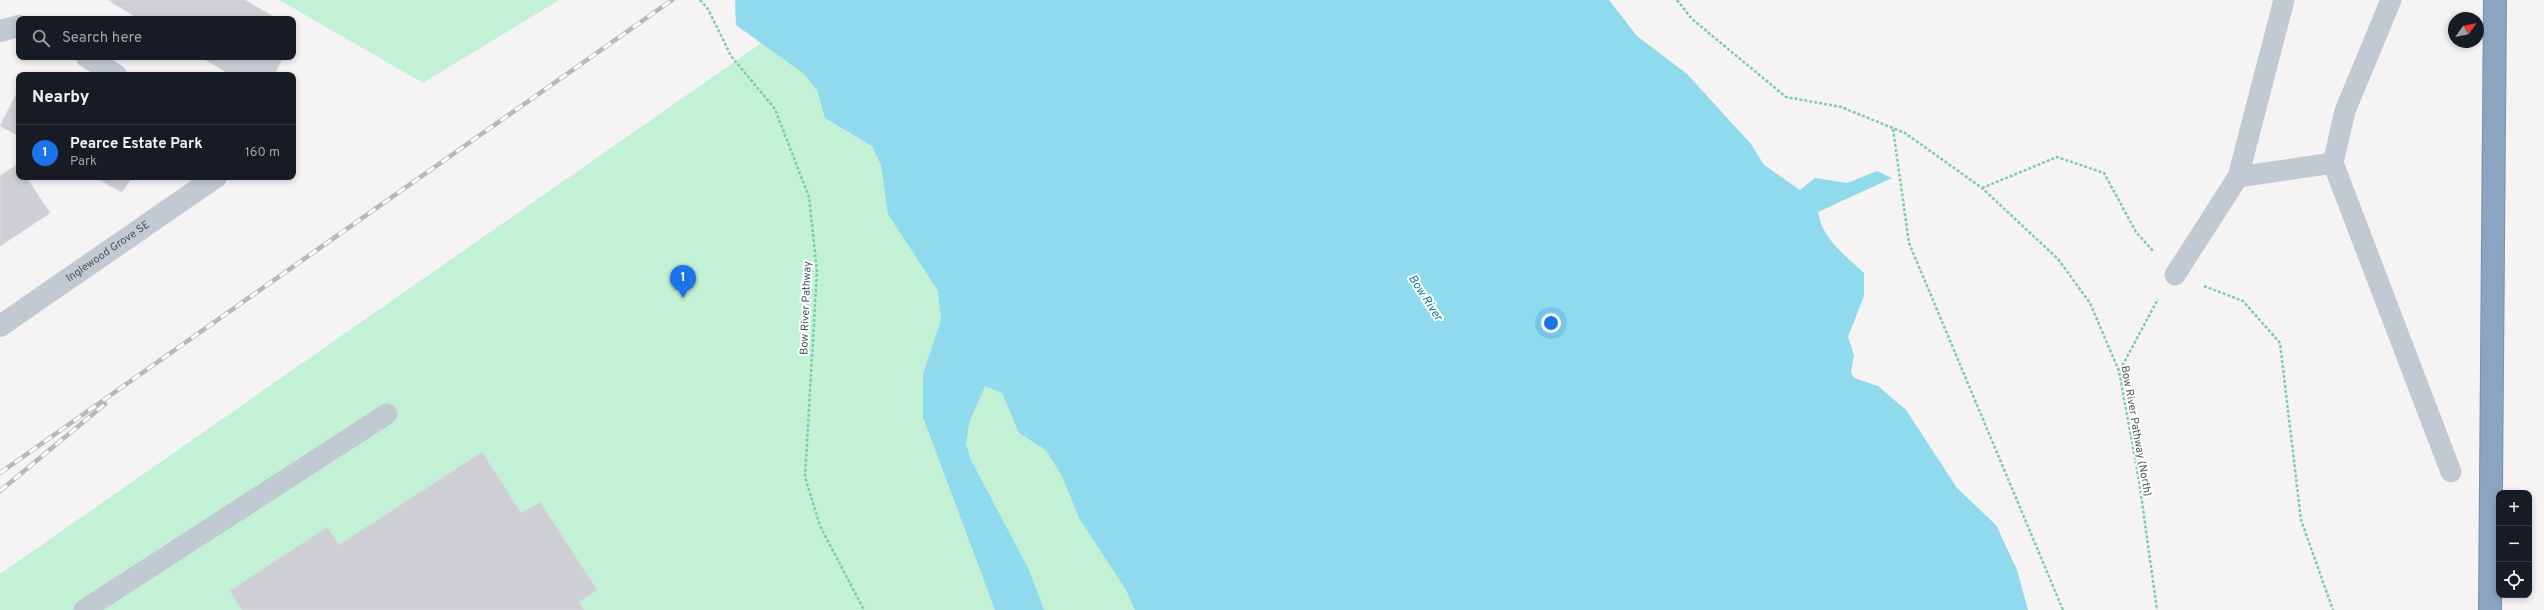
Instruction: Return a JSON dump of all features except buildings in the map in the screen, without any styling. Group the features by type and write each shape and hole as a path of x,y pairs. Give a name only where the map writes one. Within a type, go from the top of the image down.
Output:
{"highway":[{"path":"2490,610 2495,0"}],"street":[{"path":"0,31 16,27"},
{"path":"92,60 111,72"},
{"name":"Inglewood Grove SE","path":"0,326 212,180"}],"lane":[{"path":"2174,275 2238,177 2284,0"},
{"path":"2391,0 2345,111 2332,164 2451,472"},
{"path":"2238,177 2332,164"},
{"path":"84,610 387,414"}],"path":[{"name":"Bow River Pathway","path":"700,0 708,9 731,56 775,109 809,197 817,271 805,477 820,526 864,610"},
{"name":"Bow River Pathway (North)","path":"1677,0 1692,19 1786,97 1841,107 1905,133 1982,188 2058,259 2090,303 2119,371 2139,480 2157,610"},
{"path":"1893,128 1909,243 2063,610"},
{"path":"1982,188 2057,157 2104,173 2136,232 2174,275 2243,301 2280,343 2302,520 2333,610"},
{"path":"2119,371 2149,312 2174,275"}],"green space":[{"path":"279,0 559,0 423,83"},
{"path":"793,21 1169,610 0,610 0,574"}],"water":[{"name":"Bow River","path":"735,0 1609,0 1637,36 1687,74 1751,144 1764,165 1800,190 1815,178 1847,183 1877,171 1892,178 1818,212 1820,222 1824,230 1835,246 1864,273 1864,296 1848,337 1854,355 1851,372 1854,378 1878,386 1906,410 1957,488 1996,525 2017,570 2028,610 1135,610 1126,590 1079,518 1062,476 1046,450 1019,433 1002,393 985,386 969,423 966,444 971,460 1029,570 1044,610 995,610 923,417 923,374 941,320 938,291 888,214 881,165 872,146 825,118 817,90 804,74 736,25"}],"railway":[{"path":"0,473 672,0"},
{"path":"0,491 105,404"}],"place":[{"name":"Pearce Estate Park","path":"683,298"}]}
